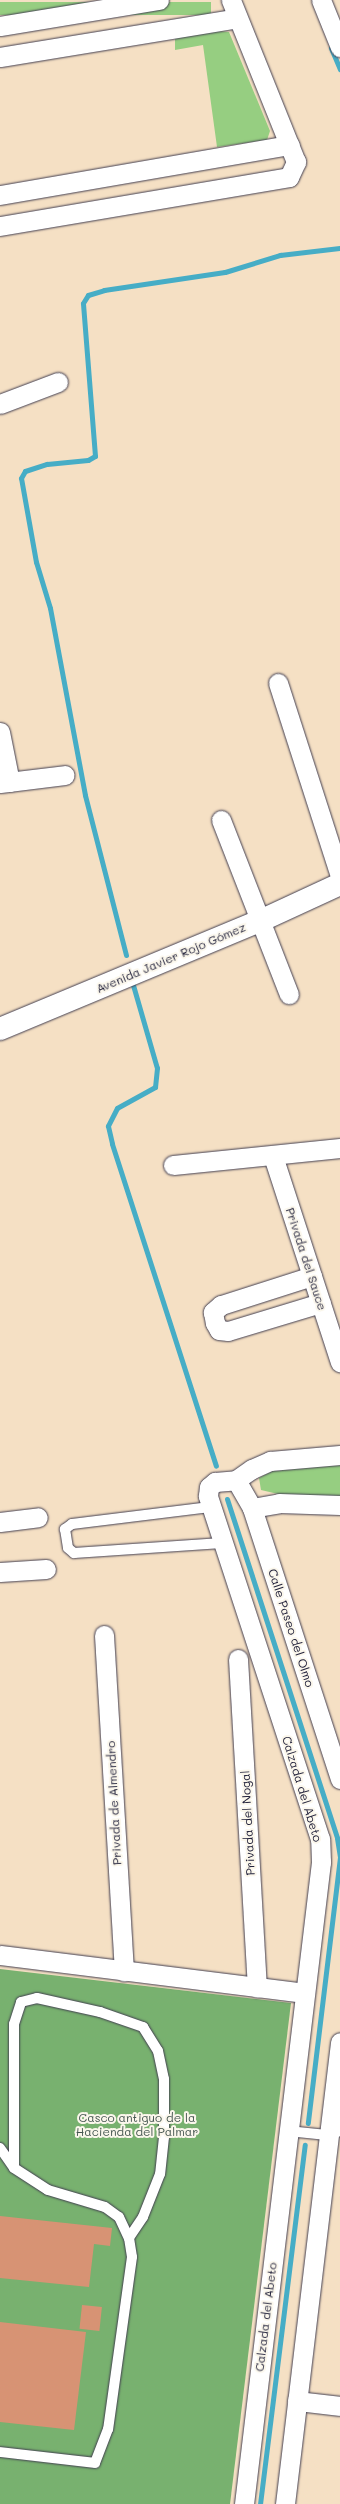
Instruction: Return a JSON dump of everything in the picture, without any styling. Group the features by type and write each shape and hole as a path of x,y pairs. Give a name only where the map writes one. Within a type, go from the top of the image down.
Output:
{"street":[{"path":"0,26 160,0"},
{"path":"0,226 289,177 296,162 231,0"},
{"path":"321,0 336,26 340,48"},
{"path":"0,57 238,18"},
{"path":"0,195 290,145"},
{"path":"1,400 58,382"},
{"path":"278,683 340,876"},
{"path":"0,732 5,783 65,776"},
{"path":"221,820 289,994"},
{"name":"Avenida Javier Rojo Gómez","path":"0,1029 260,920 340,884"},
{"path":"173,1165 340,1148"},
{"name":"Privada del Sauce","path":"273,1156 340,1362"},
{"path":"312,1276 221,1305 212,1312 215,1323 219,1330 228,1331 321,1302"},
{"path":"236,1480 252,1469 270,1461 340,1455"},
{"name":"Calzada del Abeto","path":"236,1480 215,1482 209,1487 210,1506 320,1839 322,1862 304,1993 244,2504"},
{"name":"Calle Paseo del Olmo","path":"236,1480 252,1508 340,1779"},
{"path":"252,1508 280,1503 340,1505"},
{"path":"0,1522 38,1517"},
{"path":"0,1572 46,1569"},
{"name":"Privada de Almendro","path":"104,1635 124,1971"},
{"name":"Privada del Nogal","path":"238,1659 257,1987"},
{"path":"0,1955 304,1993"},
{"path":"285,2504 296,2401 334,2133 340,2042"},
{"path":"296,2401 340,2406"}],"lane":[{"path":"210,1506 72,1524 65,1529 68,1548 74,1553 222,1543"},
{"path":"14,2168 14,2024 21,2002 37,1998 100,2012 143,2028 158,2051 164,2079 164,2137 160,2174 143,2217 129,2238"},
{"path":"288,2131 334,2133"},
{"path":"0,2148 14,2168 48,2190 105,2207 119,2217 129,2238 132,2257 108,2429 95,2463 0,2452"}],"green space":[{"path":"0,2 211,2 211,15 0,15"},
{"path":"217,31 229,32 270,131 267,140 217,147 203,45 175,50 175,37"},
{"path":"340,1465 340,1497 278,1494 261,1490 259,1478 272,1471"},
{"name":"Casco antiguo de la Hacienda del Palmar","path":"0,1969 291,2003 230,2504 0,2504"}],"building":[{"path":"0,2216 112,2228 110,2246 94,2244 89,2287 0,2278"},
{"path":"82,2305 102,2307 99,2331 79,2329"},
{"path":"0,2322 86,2332 74,2430 0,2422"}],"waterway":[{"path":"331,48 340,69"},
{"path":"126,955 85,795 50,608 36,562 21,478 25,471 47,464 88,460 95,456 83,303 88,295 104,290 225,272 280,255 340,248"},
{"path":"133,985 157,1068 155,1087 117,1108 108,1126 112,1144 216,1466"},
{"path":"227,1499 337,1838 340,1857 308,2123"},
{"path":"260,2504 305,2145"}]}
